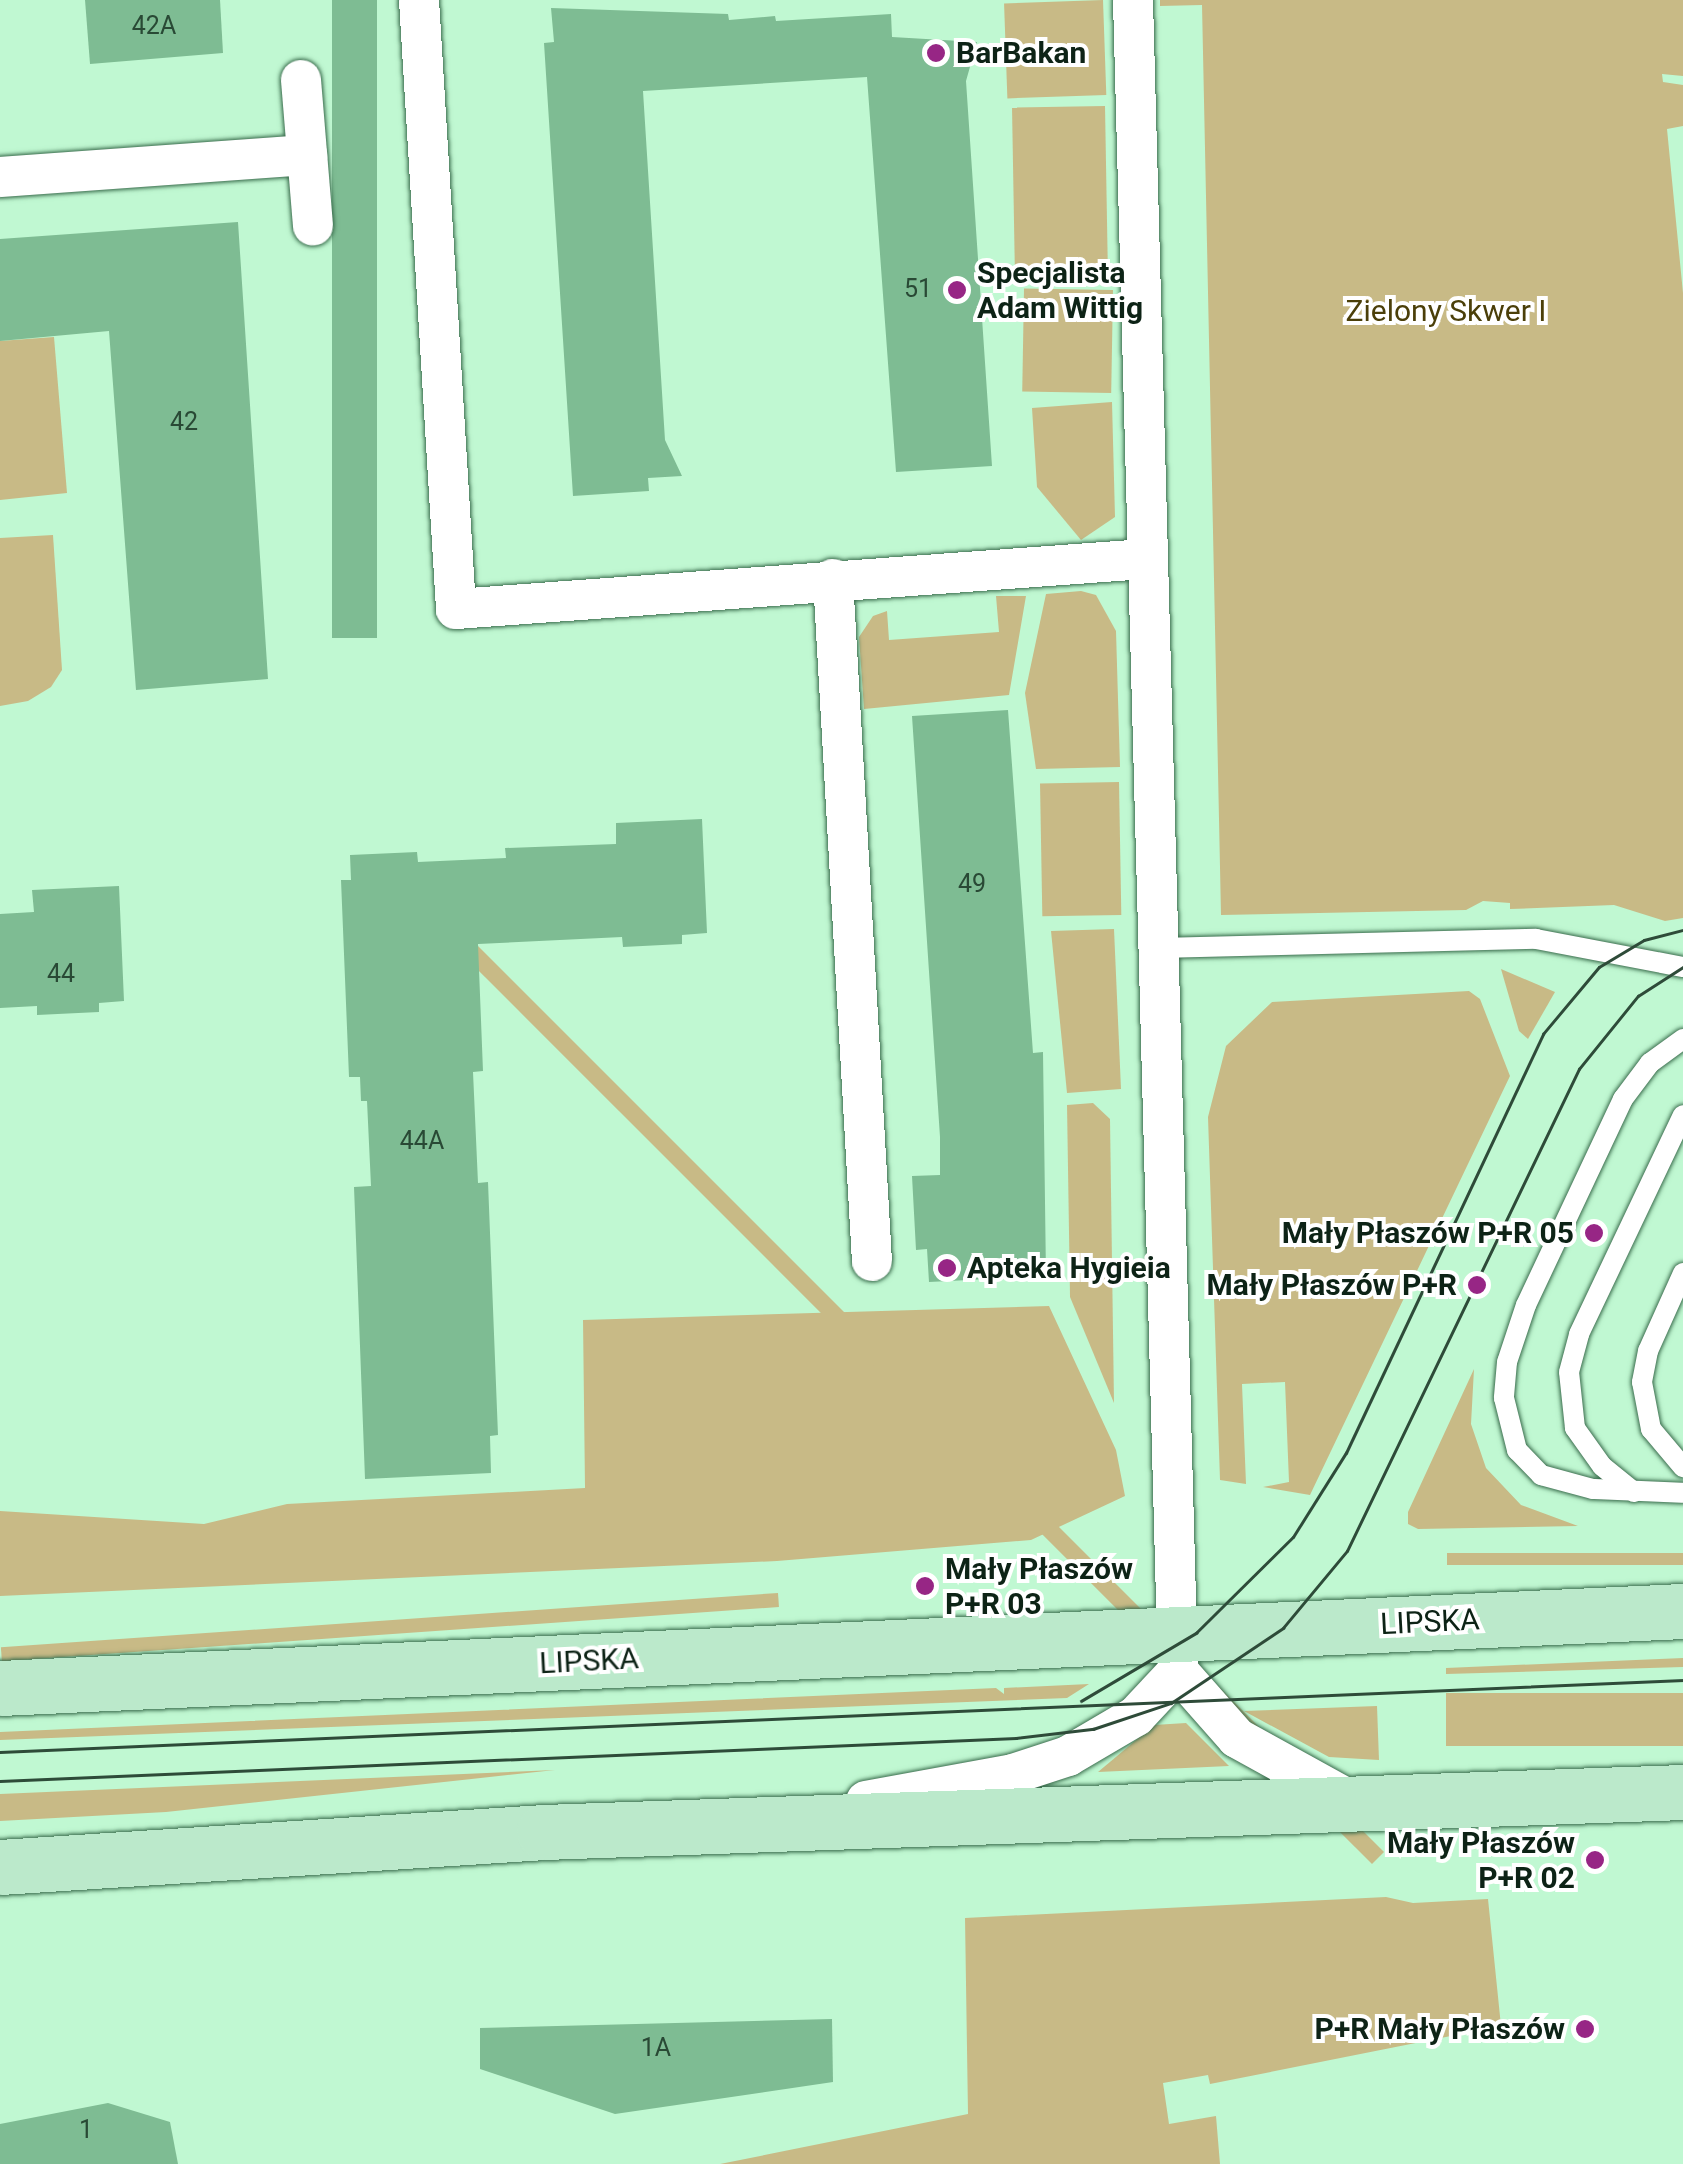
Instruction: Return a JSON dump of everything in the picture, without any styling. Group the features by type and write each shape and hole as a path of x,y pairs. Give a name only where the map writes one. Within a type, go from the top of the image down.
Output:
{"main road":[{"name":"LIPSKA","path":"0,1688 1178,1652 1683,1611"},
{"path":"0,1868 704,1825 1364,1807 1683,1792"}],"street":[{"path":"419,0 456,610 1144,559"},
{"path":"1133,0 1144,559 1178,1652 1237,1738 1284,1770 1364,1807"},
{"path":"301,80 313,226"},
{"path":"0,167 0,177 307,155"},
{"path":"833,580 872,1261"},
{"path":"704,1825 1013,1774 1068,1756 1136,1716 1178,1652"}],"lane":[{"path":"1159,948 1536,939 1683,967"},
{"path":"1683,1039 1650,1062 1623,1099 1526,1305 1504,1381 1506,1416 1527,1463 1557,1482 1634,1492 1683,1493"},
{"path":"1634,1492 1602,1466 1575,1428 1569,1372 1580,1334 1683,1115"},
{"path":"1683,1273 1648,1351 1642,1382 1650,1429 1683,1467"}],"green space":[{"path":"1103,0 1106,95 1007,98 1004,3"},
{"name":"Zielony Skwer I","path":"1160,0 1683,0 1683,76 1662,74 1663,82 1683,85 1683,126 1667,129 1683,293 1683,918 1665,921 1614,905 1510,909 1510,903 1483,901 1466,910 1221,915 1202,5 1160,6"},
{"path":"1105,106 1108,282 1015,284 1012,108"},
{"path":"1024,288 1113,290 1111,393 1022,391"},
{"path":"54,337 67,493 0,500 0,341"},
{"path":"1112,402 1115,517 1081,540 1037,487 1032,408"},
{"path":"53,535 62,670 51,687 28,701 0,706 0,538"},
{"path":"1081,591 1096,595 1116,631 1120,767 1036,769 1025,693 1046,594"},
{"path":"996,596 1026,596 1009,695 864,709 859,637 873,616 887,611 889,640 999,632"},
{"path":"1119,782 1121,915 1042,916 1040,783"},
{"path":"405,873 1384,1852 1372,1864 393,885"},
{"path":"1114,929 1121,1089 1067,1093 1051,931"},
{"path":"1501,969 1555,992 1528,1039 1519,1031"},
{"path":"1469,991 1480,999 1510,1076 1310,1495 1263,1487 1289,1482 1285,1382 1242,1384 1246,1484 1220,1480 1208,1117 1226,1046 1272,1002"},
{"path":"1093,1103 1110,1119 1114,1403 1070,1297 1067,1105"},
{"path":"1049,1306 1116,1450 1125,1496 1031,1540 777,1561 0,1596 0,1511 204,1524 287,1504 585,1488 583,1320"},
{"path":"1474,1369 1471,1424 1486,1468 1521,1505 1578,1526 1418,1529 1408,1524 1408,1512"},
{"path":"1447,1553 1683,1553 1683,1565 1447,1565"},
{"path":"778,1593 779,1607 2,1661 1,1647"},
{"path":"1683,1658 1683,1667 1446,1674 1446,1668"},
{"path":"1089,1684 1067,1698 0,1740 0,1732 996,1688 1004,1694 1004,1688"},
{"path":"1446,1693 1683,1693 1683,1746 1446,1746"},
{"path":"1377,1706 1379,1760 1329,1757 1244,1711"},
{"path":"1186,1723 1229,1766 1098,1772 1154,1725"},
{"path":"555,1770 166,1812 0,1821 0,1794"},
{"path":"1386,1897 1413,1903 1488,1899 1501,2026 1210,2084 1208,2075 1163,2083 1169,2124 1216,2116 1220,2164 720,2164 968,2114 965,1918"}],"building":[{"path":"85,0 220,0 223,53 90,64"},
{"path":"332,0 377,0 377,638 332,638"},
{"path":"551,8 728,14 729,20 775,16 776,21 891,14 892,37 977,42 966,81 992,466 896,472 867,77 643,91 665,440 682,476 648,478 649,491 573,496 544,43 554,42"},
{"path":"238,222 268,679 136,690 109,331 0,341 0,239"},
{"path":"1008,710 1033,1053 1043,1052 1046,1276 929,1282 927,1249 916,1250 912,1176 940,1175 940,1137 912,716"},
{"path":"702,819 707,933 682,935 682,944 623,947 622,937 478,944 483,1071 473,1072 478,1183 488,1182 498,1435 490,1436 491,1473 365,1479 354,1187 371,1186 367,1101 361,1101 360,1077 349,1077 341,880 351,880 350,855 417,852 418,862 506,858 505,848 616,844 616,823"},
{"path":"119,886 124,1001 99,1003 99,1012 37,1015 37,1006 0,1008 0,914 34,912 32,890"},
{"path":"832,2019 833,2082 615,2114 480,2069 480,2028"},
{"path":"108,2103 170,2122 178,2164 0,2164 0,2124"}],"tram line":[{"path":"1081,1701 1196,1633 1293,1537 1346,1453 1543,1034 1599,967 1644,940 1683,930"},
{"path":"0,1781 1016,1738 1093,1729 1171,1703 1283,1628 1347,1551 1579,1069 1638,996 1683,967"},
{"path":"0,1752 1683,1680"}],"place":[{"name":"BarBakan","path":"936,53"},
{"name":"Specjalista Adam Wittig","path":"957,290"},
{"name":"Mały Płaszów P+R 05","path":"1594,1233"},
{"name":"Apteka Hygieia","path":"947,1268"},
{"name":"Mały Płaszów P+R","path":"1477,1285"},
{"name":"Mały Płaszów P+R 03","path":"925,1586"},
{"name":"Mały Płaszów P+R 02","path":"1595,1860"},
{"name":"P+R Mały Płaszów","path":"1585,2029"}]}
